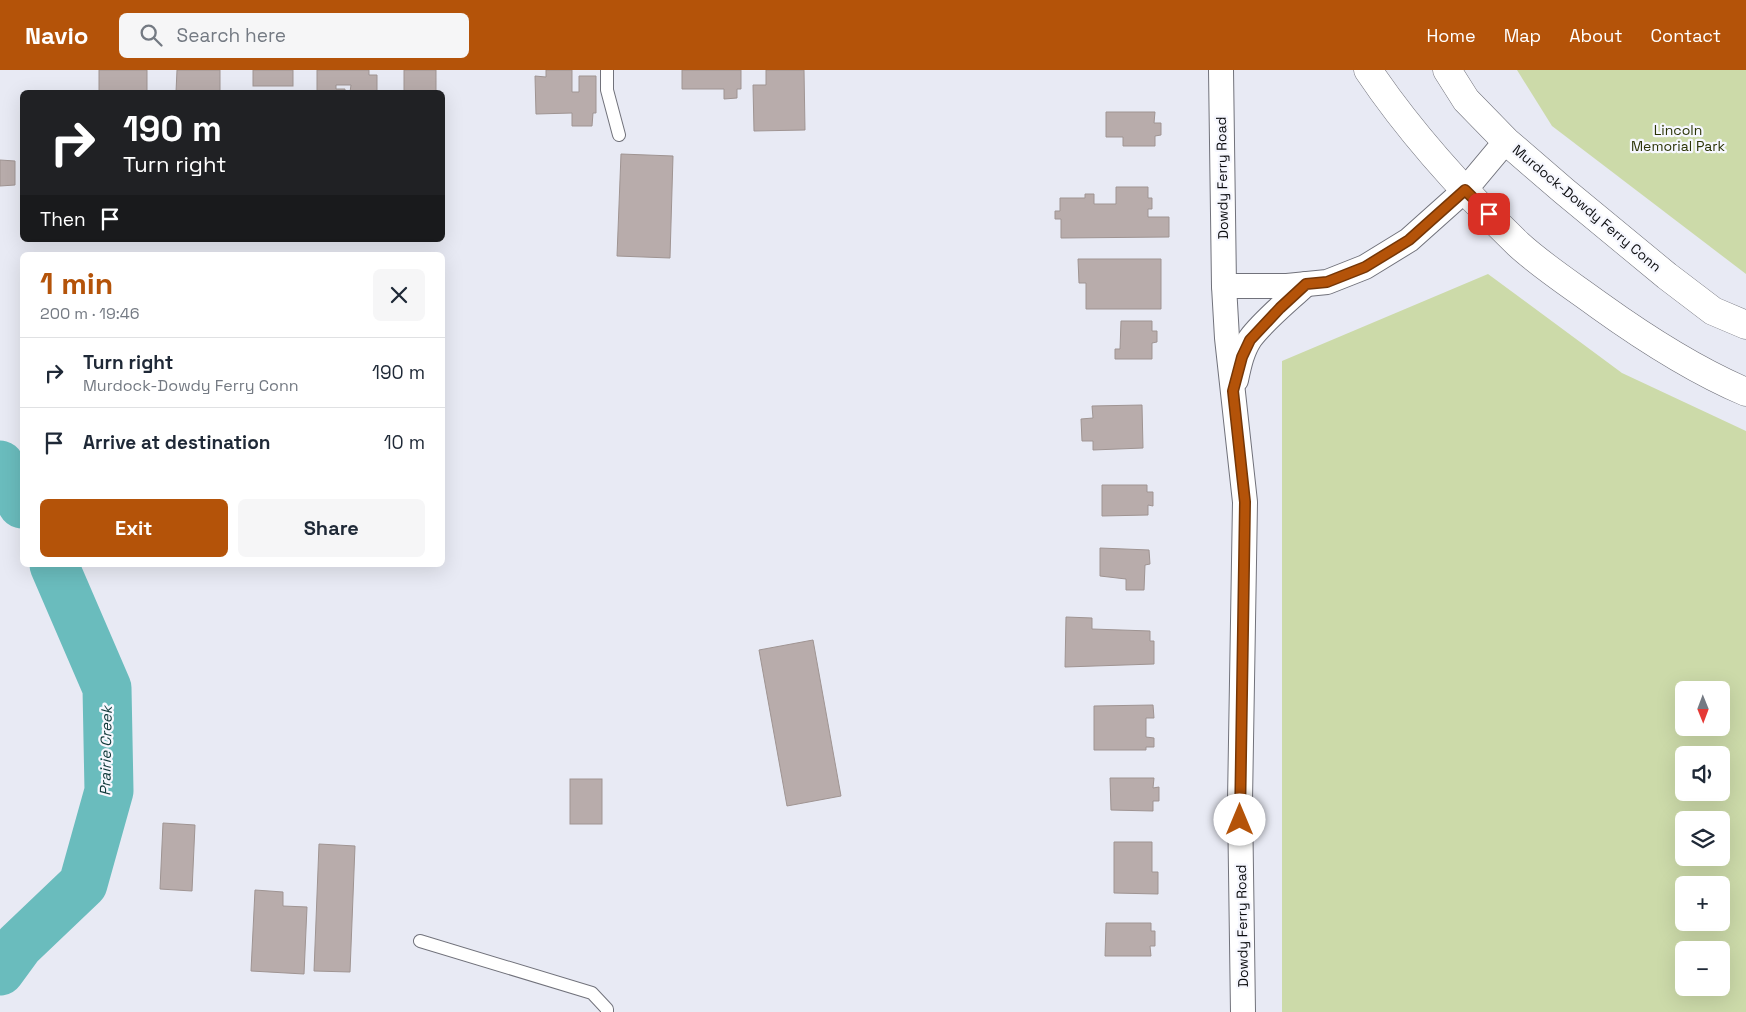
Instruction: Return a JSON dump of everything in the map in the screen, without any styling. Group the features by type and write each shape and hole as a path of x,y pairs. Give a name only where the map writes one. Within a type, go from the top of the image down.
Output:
{"main road":[{"path":"1368,70 1440,165 1520,245 1630,327 1718,380 1746,392"},
{"name":"Murdock-Dowdy Ferry Conn","path":"1446,70 1466,100 1506,141 1571,197 1713,311 1746,325"}],"street":[{"name":"Dowdy Ferry Road","path":"1221,70 1224,286 1245,502 1240,801 1243,1012"},
{"path":"1224,286 1327,282 1365,267 1409,240 1465,190 1506,141"},
{"name":"Dowdy Ferry Road","path":"1233,391 1242,357 1250,340 1306,284"}],"lane":[{"path":"607,70 607,90 619,135"},
{"path":"420,940 592,993 607,1009 607,1012"}],"green space":[{"name":"Lincoln Memorial Park","path":"1517,70 1746,70 1746,274 1552,126"},
{"path":"1488,274 1622,373 1746,431 1746,1012 1282,1012 1282,361"}],"building":[{"path":"99,70 147,70 147,90 99,90"},
{"path":"177,70 220,70 220,90 176,90"},
{"path":"253,70 293,70 293,86 253,86"},
{"path":"317,70 369,70 369,75 377,75 377,90 350,90 351,85 336,85 336,89 345,90 317,90"},
{"path":"404,70 436,70 436,90 404,90"},
{"path":"546,70 572,70 572,92 579,92 579,76 596,76 596,113 593,113 592,126 572,126 572,113 536,114 535,76 546,77"},
{"path":"682,70 741,70 741,89 737,89 737,98 724,99 724,89 682,89"},
{"path":"766,70 804,70 805,130 754,131 753,85 766,85"},
{"path":"1106,112 1155,112 1154,123 1161,123 1161,135 1155,136 1155,146 1123,146 1123,137 1106,137"},
{"path":"621,154 673,156 670,258 617,256"},
{"path":"0,160 15,161 15,185 0,186"},
{"path":"1116,187 1148,187 1148,198 1152,198 1152,209 1148,209 1148,217 1169,217 1169,237 1061,238 1061,219 1055,219 1055,211 1060,211 1060,198 1085,198 1085,194 1094,194 1094,204 1116,204"},
{"path":"1078,259 1161,259 1161,309 1086,309 1086,283 1079,283"},
{"path":"1121,321 1152,321 1152,331 1157,331 1157,342 1152,343 1152,359 1115,359 1115,349 1120,349"},
{"path":"1142,405 1143,448 1093,450 1093,441 1082,441 1081,419 1093,418 1092,406"},
{"path":"1102,485 1147,485 1147,492 1153,492 1153,506 1148,505 1148,515 1102,516"},
{"path":"1100,548 1149,550 1150,564 1145,565 1144,590 1126,590 1126,579 1100,576"},
{"path":"1066,617 1092,618 1092,629 1150,631 1150,641 1154,641 1154,664 1065,667"},
{"path":"813,640 841,796 787,806 759,650"},
{"path":"1153,705 1154,718 1146,718 1146,737 1154,738 1154,747 1146,747 1146,750 1094,750 1094,706"},
{"path":"1110,778 1154,778 1153,788 1159,787 1159,801 1153,801 1153,811 1111,810"},
{"path":"570,779 602,779 602,824 570,824"},
{"path":"163,823 195,825 192,891 160,889"},
{"path":"1114,842 1152,842 1152,872 1158,872 1158,894 1114,893"},
{"path":"319,844 355,846 350,972 314,971"},
{"path":"255,890 283,892 283,906 307,907 304,974 251,971"},
{"path":"1106,923 1151,923 1151,931 1155,931 1155,946 1150,946 1151,956 1105,956"}],"waterway":[{"name":"Prairie Creek","path":"0,465 20,500"},
{"name":"Prairie Creek","path":"0,971 19,945 83,884 109,791 107,688 55,567"}],"route":[{"path":"1240,820 1245,502 1233,391 1242,357 1250,340 1306,284 1327,282 1365,267 1409,240 1465,190 1489,214"}]}
